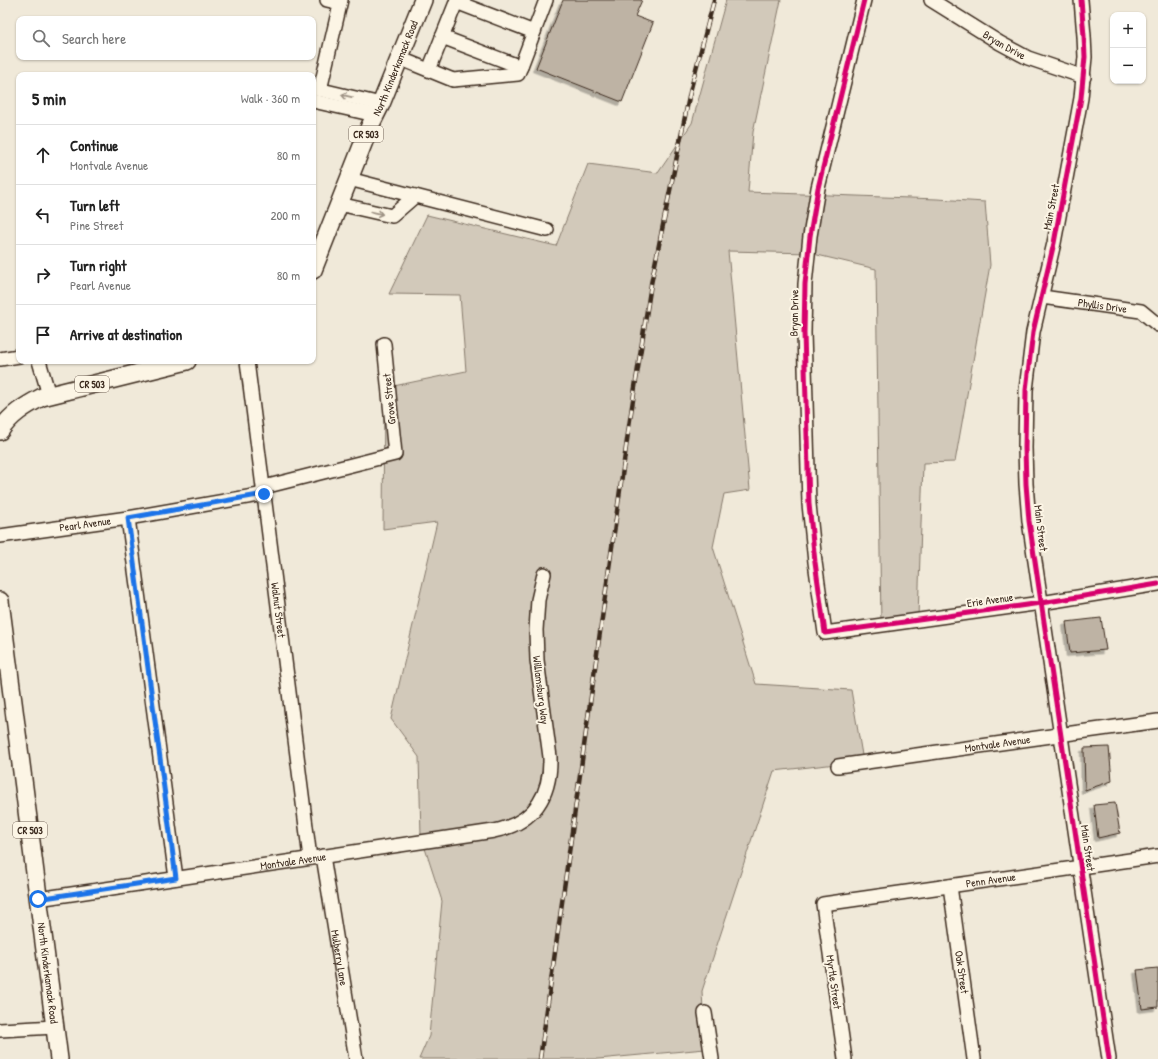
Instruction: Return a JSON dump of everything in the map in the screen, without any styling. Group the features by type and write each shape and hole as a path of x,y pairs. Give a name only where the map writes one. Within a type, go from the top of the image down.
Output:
{"main road":[{"name":"North Kinderkamack Road","path":"316,262 348,179 378,110 422,0"},
{"name":"CR 503","path":"2,426 27,405 42,397 175,364"},
{"name":"North Kinderkamack Road","path":"0,601 3,652 59,1059"}],"street":[{"path":"327,0 340,1 317,89 378,110"},
{"path":"399,58 453,80 518,74 546,0"},
{"name":"Bryan Drive","path":"825,633 809,504 804,332 805,284 810,236 818,188 864,0"},
{"name":"Bryan Drive","path":"931,0 1000,43 1028,58 1084,77"},
{"name":"Main Street","path":"1081,0 1084,36 1084,77 1078,118 1056,236 1033,332 1026,390 1025,448 1029,521 1109,1059"},
{"path":"429,70 457,1 534,32"},
{"path":"442,37 521,67"},
{"path":"316,101 378,110"},
{"path":"348,179 547,230"},
{"path":"339,204 392,216 415,196"},
{"name":"Phyllis Drive","path":"1042,297 1141,311 1158,325"},
{"name":"Grove Street","path":"384,344 395,454"},
{"path":"0,359 16,356"},
{"path":"40,364 49,395"},
{"name":"Walnut Street","path":"247,364 317,857"},
{"name":"Pearl Avenue","path":"0,536 128,518 264,490 395,454"},
{"path":"128,518 176,878"},
{"name":"Williamsburg Way","path":"539,804 546,790 551,771 536,652 538,600 544,574"},
{"name":"Erie Avenue","path":"825,633 1042,603 1158,584"},
{"name":"Montvale Avenue","path":"838,766 1158,721"},
{"name":"Montvale Avenue","path":"38,899 502,829 522,820 539,804"},
{"name":"Penn Avenue","path":"823,904 1158,856"},
{"name":"Mulberry Lane","path":"317,857 356,1059"},
{"name":"Oak Street","path":"950,886 974,1059"},
{"name":"Myrtle Street","path":"823,904 845,1059"},
{"path":"705,1013 712,1059"},
{"path":"0,1030 55,1027"}],"shaded area":[{"path":"726,0 781,0 753,132 748,192 985,202 990,265 955,462 923,463 918,617 881,625 876,269 809,253 728,251 750,490 724,494 713,547 756,684 851,690 863,761 774,771 702,991 705,1049 598,1059 419,1059 429,1036 442,901 421,836 419,757 391,719 437,522 383,529 384,388 466,371 460,295 389,294 427,215 556,246 588,164 658,173 692,123"}],"building":[{"path":"563,0 642,0 635,16 653,23 622,102 536,68"},
{"path":"1101,618 1106,650 1070,653 1066,622"},
{"path":"1109,747 1112,781 1085,790 1084,748"},
{"path":"1115,803 1120,833 1098,838 1094,805"},
{"path":"1158,968 1158,1007 1142,1009 1137,970"}],"railway":[{"path":"540,1059 629,426 651,284 690,92 714,0"}],"cycle path":[{"path":"864,0 818,188 810,236 805,284 804,333 809,504 825,633 1041,603 1158,584"},
{"path":"1081,0 1085,57 1081,98 1054,243 1033,332 1026,390 1025,448 1029,521 1109,1059"}],"route":[{"path":"38,899 176,878 128,518 264,494"}]}
